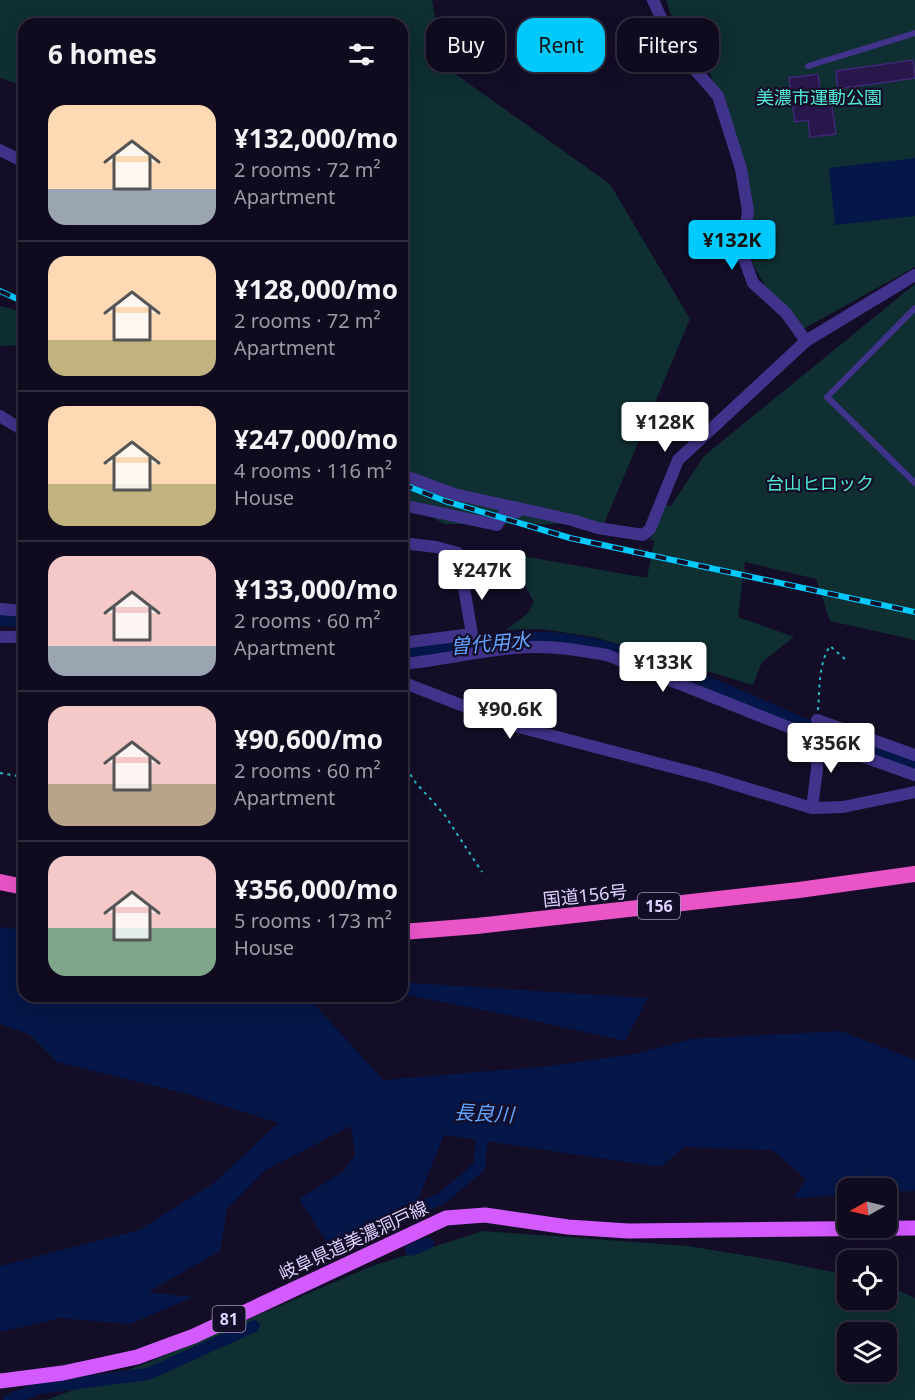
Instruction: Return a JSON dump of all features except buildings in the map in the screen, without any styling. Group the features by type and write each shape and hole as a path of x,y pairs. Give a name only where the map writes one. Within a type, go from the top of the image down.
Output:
{"highway":[{"name":"国道156号","path":"408,932 751,896 915,874"},
{"path":"0,882 18,886"}],"main road":[{"name":"岐阜県道美濃洞戸線","path":"0,1381 63,1373 137,1357 194,1336 446,1218 485,1215 568,1227 628,1231 915,1228"}],"street":[{"path":"653,0 666,29 691,66 718,96 741,169 748,211 742,253 753,283 786,313 806,341"},
{"path":"0,150 18,159"},
{"path":"408,477 454,494 598,528 643,535 650,529 678,460 806,341 915,275"},
{"path":"0,416 18,427"},
{"path":"408,506 497,525 504,513 530,511"},
{"path":"408,544 436,547 458,553 472,634 408,643"},
{"path":"0,609 18,610"},
{"path":"0,637 18,637"},
{"path":"408,663 500,649 534,647 570,649 607,655 915,775"},
{"path":"408,684 515,726 710,777 812,808 843,807 915,792"},
{"path":"817,720 915,755"},
{"path":"812,808 817,769 817,738"}],"lane":[{"path":"808,66 915,33"},
{"path":"915,308 827,397 915,483"}],"path":[{"path":"817,720 820,670 824,656 831,646 845,659"},
{"path":"409,772 444,814 482,873"},
{"path":"0,773 18,776"}],"green space":[{"path":"0,0 432,0 435,18 426,18 426,72 452,72 610,184 690,319 604,524 444,524 408,503 408,18 18,18 18,84 0,78"},
{"name":"美濃市運動公園","path":"666,0 915,0 915,267 794,334 753,265 740,160 710,72 719,72 719,18 677,18 671,15"},
{"name":"台山ヒロック","path":"915,284 915,640 830,621 816,579 745,562 738,617 794,637 762,662 753,685 594,637 542,629 506,630 527,614 534,602 525,585 506,579 522,556 647,578 654,541 649,540 657,528 661,504 671,506 704,456"},
{"path":"0,306 18,310 18,345 0,346"},
{"path":"483,1231 688,1246 837,1273 837,1310 897,1310 897,1290 915,1298 915,1400 46,1400 147,1363 372,1266"}],"water":[{"path":"915,158 915,216 835,225 829,168"},
{"name":"長良川","path":"0,927 18,929 18,1002 312,1002 383,1080 549,1066 635,1054 691,1039 841,1031 915,1060 915,1191 897,1192 897,1178 837,1178 837,1196 794,1198 806,1179 772,1150 684,1147 661,1167 444,1135 412,1214 333,1252 299,1199 344,1171 355,1155 351,1126 264,1171 227,1209 220,1251 148,1292 193,1297 130,1324 60,1318 0,1332 0,1266 139,1230 214,1183 278,1123 187,1094 57,1062 29,1034 0,1024"},
{"path":"408,982 648,998 625,1041 408,995"}],"waterway":[{"name":"曽代用水","path":"0,620 18,621"},
{"name":"曽代用水","path":"408,651 527,638 569,640 600,646 660,664 804,724 915,765"},
{"name":"長良川","path":"418,1208 441,1199 479,1167 484,1123"},
{"path":"411,1250 428,1243"},
{"path":"9,1400 39,1388 148,1374 254,1326"}],"railway":[{"path":"0,291 18,299"},
{"path":"408,486 445,501 570,538 915,612"}]}
